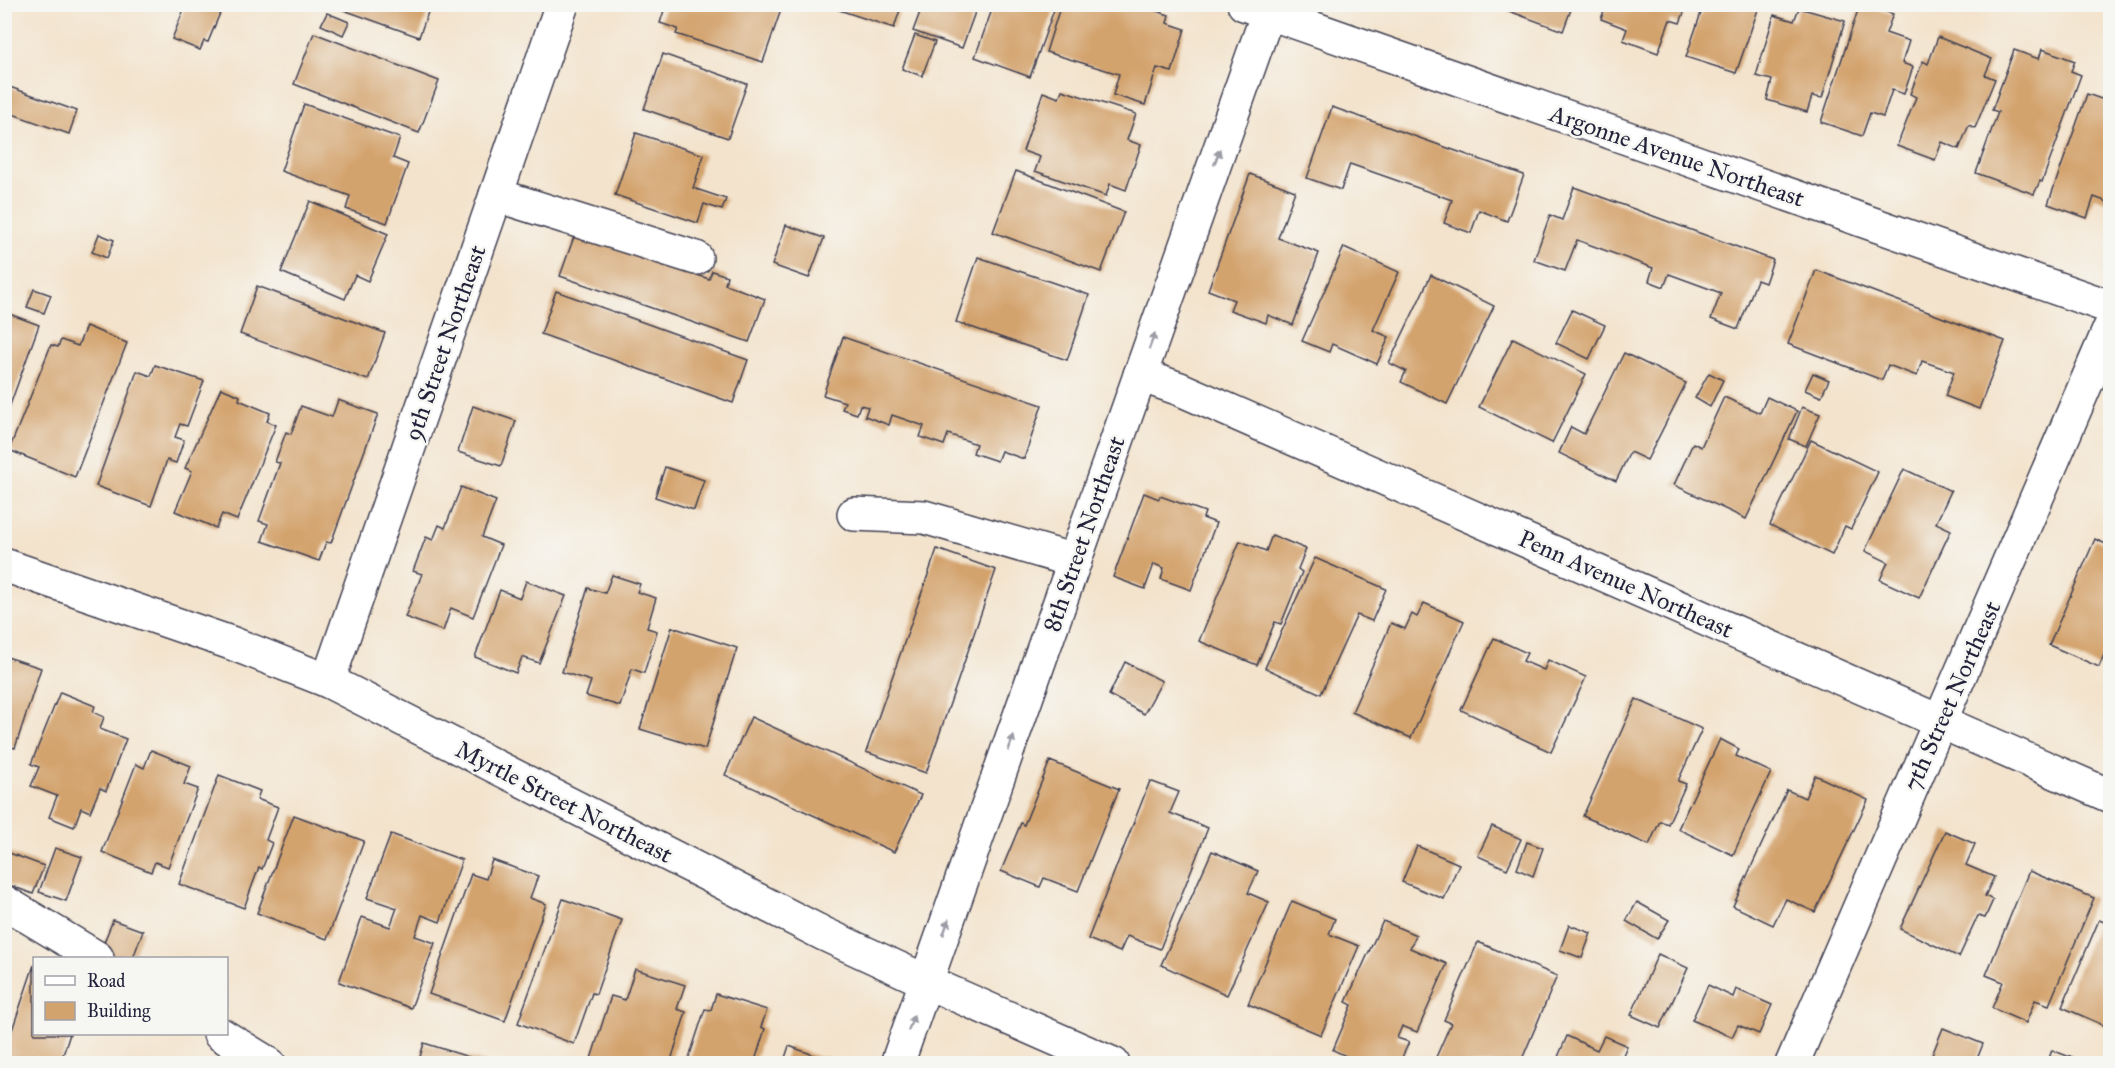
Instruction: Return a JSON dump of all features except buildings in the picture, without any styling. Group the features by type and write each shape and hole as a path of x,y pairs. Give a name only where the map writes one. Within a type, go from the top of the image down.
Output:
{"street":[{"name":"9th Street Northeast","path":"328,681 562,4"},
{"name":"Argonne Avenue Northeast","path":"1261,7 2110,307"},
{"name":"8th Street Northeast","path":"897,1064 1140,375 1261,7"},
{"path":"496,195 696,258"},
{"name":"7th Street Northeast","path":"1792,1064 1942,722 2110,328"},
{"name":"Penn Avenue Northeast","path":"1140,375 1180,389 2110,796"},
{"path":"854,514 924,517 1075,561"},
{"name":"Myrtle Street Northeast","path":"4,565 231,643 328,681 824,934 926,982 1113,1064"},
{"path":"4,902 95,957"},
{"path":"222,1035 269,1064"}]}
